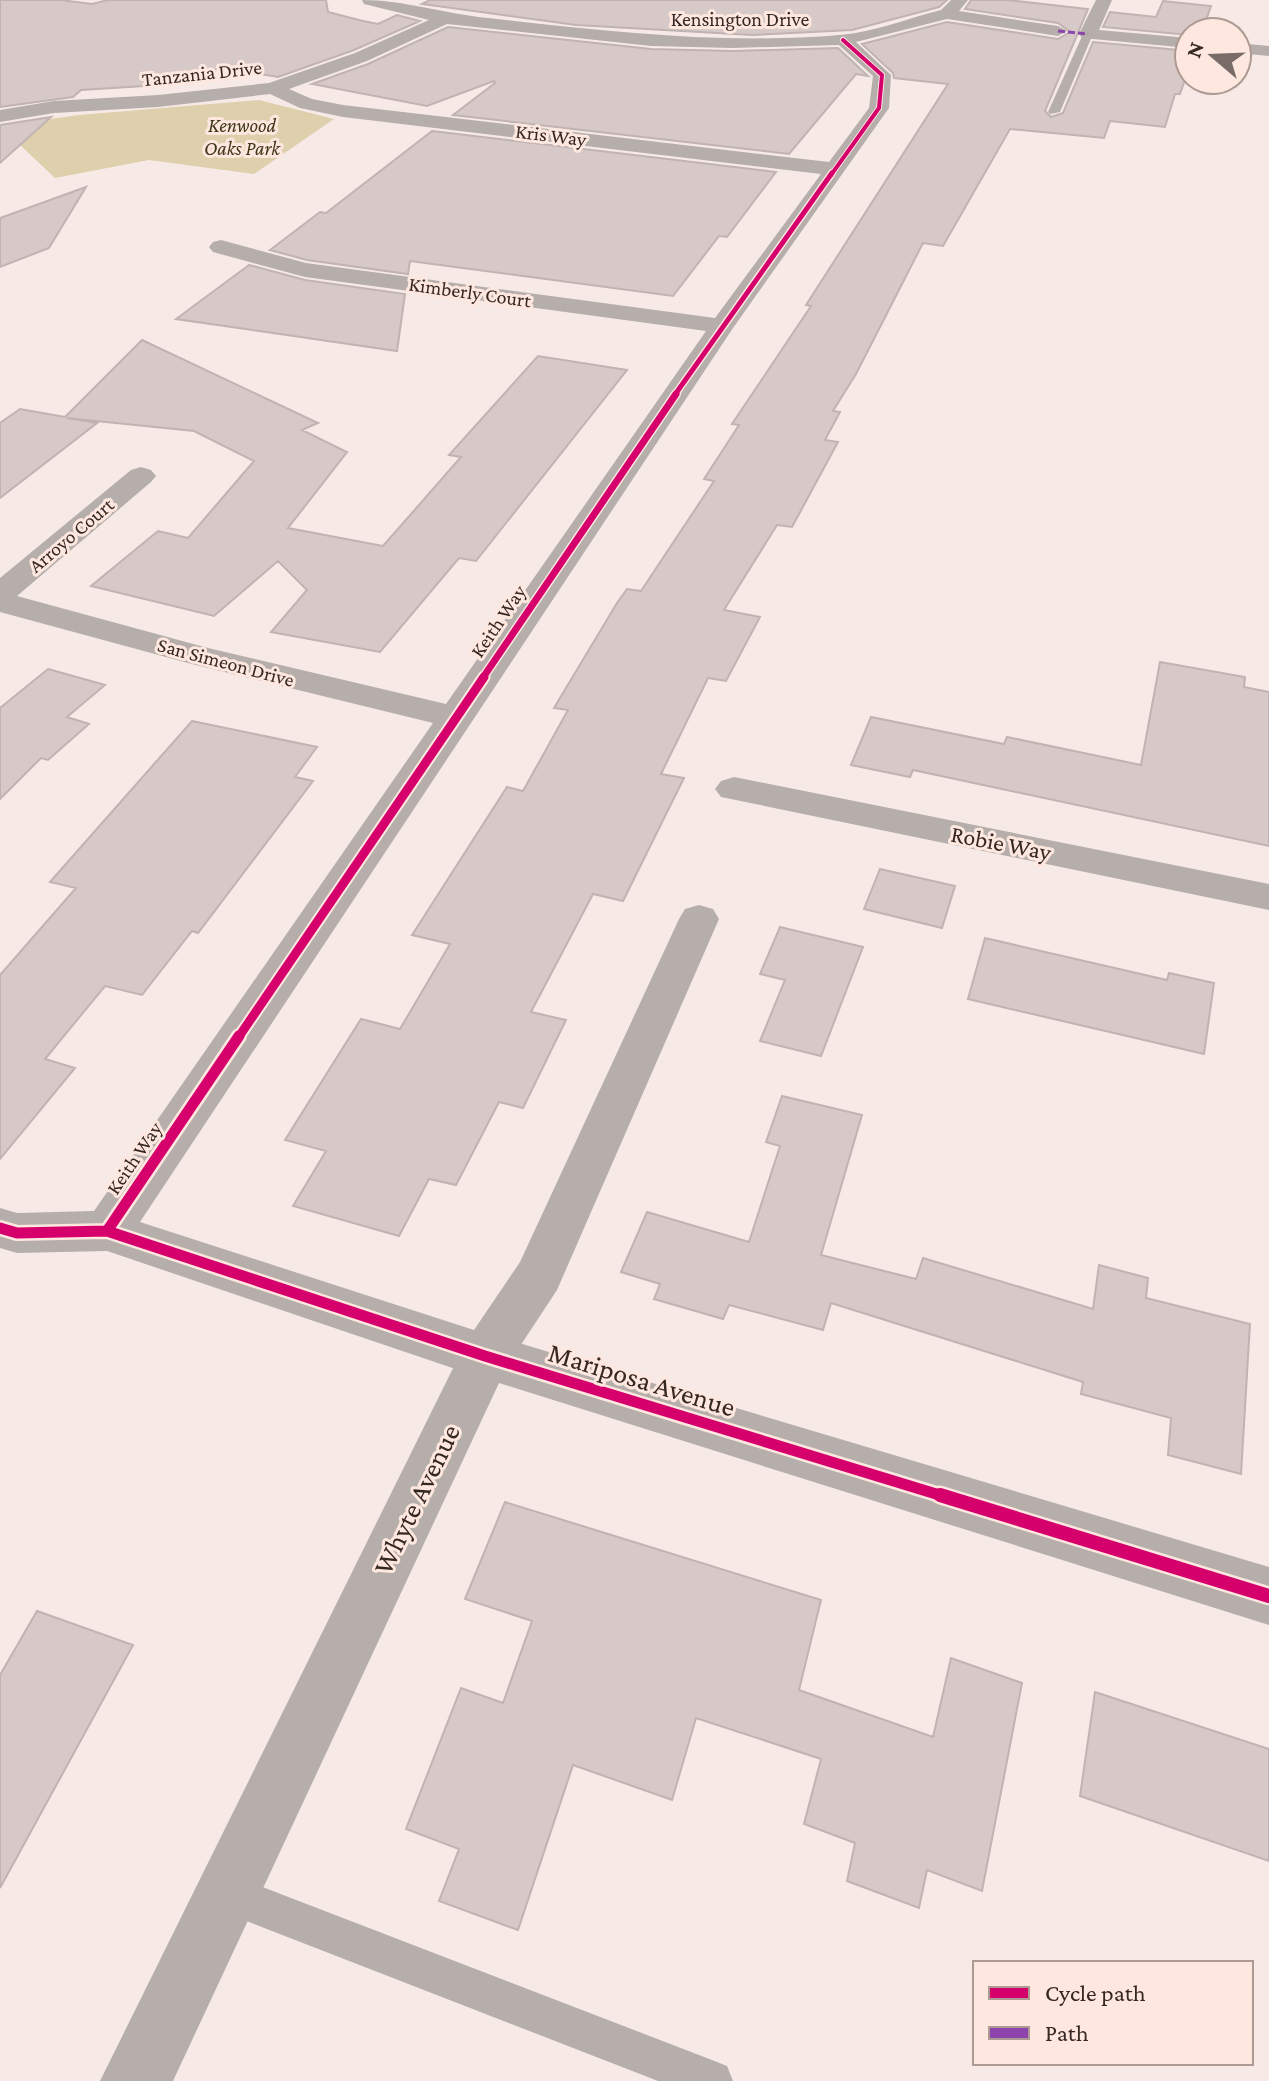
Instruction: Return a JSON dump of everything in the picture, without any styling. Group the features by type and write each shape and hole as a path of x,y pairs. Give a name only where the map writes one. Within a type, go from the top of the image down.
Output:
{"street":[{"name":"Kensington Drive","path":"370,0 445,19 651,41 843,40 947,14"},
{"path":"947,14 960,0"},
{"path":"1104,0 1088,34 1173,42"},
{"path":"540,28 566,11"},
{"path":"947,14 1058,31"},
{"name":"Tanzania Drive","path":"0,116 54,107 158,101 272,88 361,57 445,19"},
{"name":"Keith Way","path":"107,1231 722,326 879,108 882,75 843,40"},
{"name":"Kris Way","path":"272,88 307,104 343,111 835,169"},
{"name":"Kimberly Court","path":"221,247 305,270 722,326"},
{"name":"Arroyo Court","path":"0,594 141,476"},
{"name":"San Simeon Drive","path":"0,602 200,656 454,717"},
{"name":"Robie Way","path":"734,789 1269,897"},
{"name":"Whyte Avenue","path":"136,2081 485,1356 539,1275 699,919"},
{"name":"Mariposa Avenue","path":"0,1228 17,1233 107,1231 485,1356 1269,1596"}],"lane":[{"path":"1054,112 1088,34"},
{"path":"226,1893 712,2081"}],"green space":[{"name":"Kenwood Oaks Park","path":"259,100 334,119 254,174 149,160 55,178 0,126 79,115"}],"building":[{"path":"0,0 61,0 92,4 108,0 326,0 328,12 363,21 378,24 397,15 420,21 354,50 278,77 220,67 193,83 81,90 73,97 0,107"},
{"path":"430,0 947,0 939,7 852,30 752,35 576,25 422,4"},
{"path":"971,0 1008,0 1088,9 1045,111 1051,117 1063,113 1093,42 1173,50 1174,96 1165,127 1110,121 1104,138 1010,129 943,246 923,243 856,374 833,411 840,412 825,440 838,442 792,527 777,525 724,610 760,617 726,681 708,678 661,774 684,778 623,901 593,894 531,1012 566,1020 523,1108 499,1102 456,1185 429,1179 399,1236 293,1206 326,1151 285,1140 361,1019 400,1029 450,944 412,935 507,787 523,791 568,710 554,708 617,603 627,589 641,591 714,481 704,479 739,425 732,424 811,306 806,305 948,84 894,78 893,73 862,44 947,22 1058,39 1070,32 1058,23 965,9"},
{"path":"1163,1 1211,6 1208,16 1173,16 1173,34 1103,27 1110,12 1156,17"},
{"path":"448,27 651,49 733,51 838,48 868,76 856,74 789,154 453,115 494,81 427,106 312,84 368,64"},
{"path":"51,117 0,163 0,125"},
{"path":"432,131 776,172 727,237 719,236 673,296 410,261 408,274 307,260 270,250 320,212 326,213"},
{"path":"86,187 49,248 0,267 0,218"},
{"path":"249,265 305,280 405,294 397,351 176,319"},
{"path":"142,340 318,423 302,430 347,452 288,528 383,546 461,457 449,455 538,356 627,370 476,561 459,558 380,652 271,632 307,590 278,561 214,616 91,586 158,531 188,538 254,461 194,431 67,418 97,423 0,498 0,423 20,409 65,417"},
{"path":"1160,662 1245,677 1244,687 1269,692 1269,846 913,770 910,777 851,765 871,717 1004,744 1007,737 1141,765"},
{"path":"48,669 105,685 67,717 89,724 48,760 41,758 0,799 0,708"},
{"path":"192,721 317,747 295,777 313,781 198,933 192,931 142,995 105,986 45,1059 75,1068 0,1159 0,975 76,888 50,882"},
{"path":"880,869 955,886 942,928 864,909"},
{"path":"780,927 863,947 821,1056 760,1041 785,980 760,974"},
{"path":"985,938 1167,980 1169,973 1214,983 1204,1054 968,999"},
{"path":"782,1096 862,1115 821,1255 916,1279 923,1258 1093,1309 1099,1265 1148,1278 1146,1298 1250,1324 1241,1474 1168,1455 1171,1418 1081,1394 1083,1382 831,1303 823,1330 729,1305 723,1319 654,1299 660,1284 621,1272 647,1212 749,1242 780,1146 766,1142"},
{"path":"505,1502 821,1600 799,1690 933,1737 951,1658 1022,1683 982,1891 927,1870 919,1908 847,1881 855,1843 804,1824 821,1759 696,1718 672,1800 573,1765 518,1930 439,1901 459,1849 406,1829 461,1688 503,1703 532,1621 465,1599"},
{"path":"37,1611 133,1645 0,1888 0,1675"},
{"path":"1095,1692 1269,1749 1269,1861 1080,1796"}],"marked path":[{"path":"1058,31 1088,34"}],"cycle path":[{"path":"107,1231 722,326 879,108 882,75 843,40"},
{"path":"0,1228 17,1233 107,1231 485,1356 1269,1596"}]}
